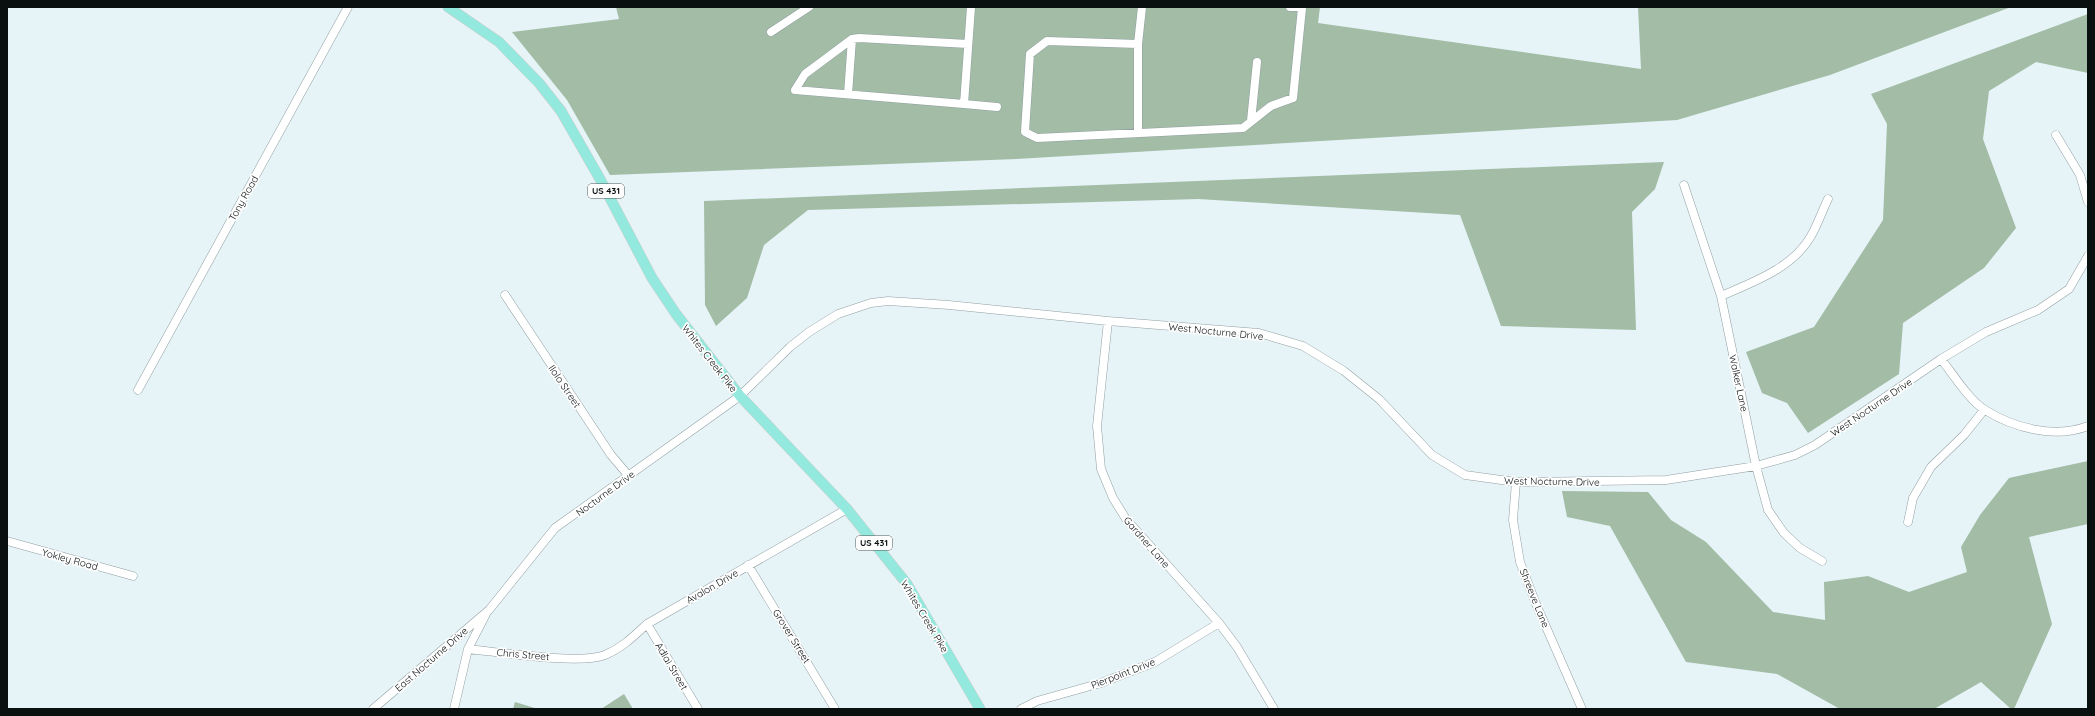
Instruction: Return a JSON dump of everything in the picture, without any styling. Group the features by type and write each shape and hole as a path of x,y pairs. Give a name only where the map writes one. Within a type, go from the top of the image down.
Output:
{"main road":[{"name":"Whites Creek Pike","path":"448,7 499,42 539,83 561,111 600,179 652,278 694,340 740,396 847,509 906,584 980,709"}],"street":[{"name":"Tony Road","path":"138,390 348,7"},
{"path":"771,32 809,7"},
{"path":"964,104 971,7"},
{"path":"1138,133 1138,44 1142,7"},
{"path":"1138,44 1047,41 1039,46 1030,54 1025,132 1037,138 1243,128 1271,106 1293,98 1302,8 1290,7"},
{"path":"968,44 859,38 852,39 805,74 796,90 997,107"},
{"path":"848,94 852,39"},
{"path":"1251,121 1257,62"},
{"path":"2056,136 2080,175 2088,202"},
{"name":"Walker Lane","path":"1684,185 1721,296 1756,466 1768,510 1784,533 1800,548 1822,562"},
{"path":"1721,296 1761,278 1794,257 1811,237 1828,199"},
{"name":"West Nocturne Drive","path":"740,396 790,347 809,332 838,314 872,303 888,301 941,304 1108,321 1259,333 1303,346 1344,371 1379,399 1432,455 1465,475 1516,482 1666,480 1756,466 1795,455 1815,445 1941,359 1986,332 2038,310 2069,289 2088,256"},
{"name":"Ilolo Street","path":"504,295 611,455 628,476"},
{"name":"Gardner Lane","path":"1108,321 1097,426 1101,468 1113,498 1126,520 1219,623 1246,661 1274,709"},
{"path":"1941,359 1966,391 1984,410 2026,428 2051,432 2088,426"},
{"name":"Nocturne Drive","path":"489,610 555,528 740,396"},
{"path":"1908,522 1913,498 1931,467 1964,435 1984,410"},
{"name":"Shreeve Lane","path":"1516,482 1513,520 1520,562 1536,604 1582,709"},
{"name":"Avalon Drive","path":"578,659 604,655 620,648 647,624 847,509"},
{"name":"Yokley Road","path":"7,541 133,576"},
{"name":"Grover Street","path":"748,565 835,709"},
{"path":"454,709 468,649 489,610"},
{"name":"East Nocturne Drive","path":"373,709 489,610"},
{"name":"Pierpoint Drive","path":"1021,709 1037,701 1101,683 1155,662 1219,623"},
{"name":"Adlai Street","path":"647,624 698,709"},
{"name":"Chris Street","path":"468,649 578,659"}],"green space":[{"path":"616,7 1320,7 1318,23 1641,69 1638,7 2011,7 1830,75 1677,120 1016,159 610,175 567,100 512,32 619,19"},
{"path":"2088,14 2088,73 2036,62 1989,91 1983,139 2016,228 1984,268 1903,323 1899,374 1808,433 1787,403 1762,393 1746,352 1814,327 1883,220 1887,124 1871,94"},
{"path":"1664,162 1655,189 1632,212 1636,330 1501,326 1460,215 1198,199 808,210 764,245 747,298 716,326 705,305 704,201"},
{"path":"2088,461 2088,524 2029,537 2052,624 2014,709 2011,709 1981,682 1934,709 1840,709 1777,674 1686,662 1610,526 1567,517 1562,491 1648,492 1671,520 1706,542 1773,612 1825,620 1824,582 1868,576 1909,592 1967,572 1961,547 1980,515 2009,478"},
{"path":"624,694 633,709 601,709"},
{"path":"515,702 538,709 513,709"}]}
